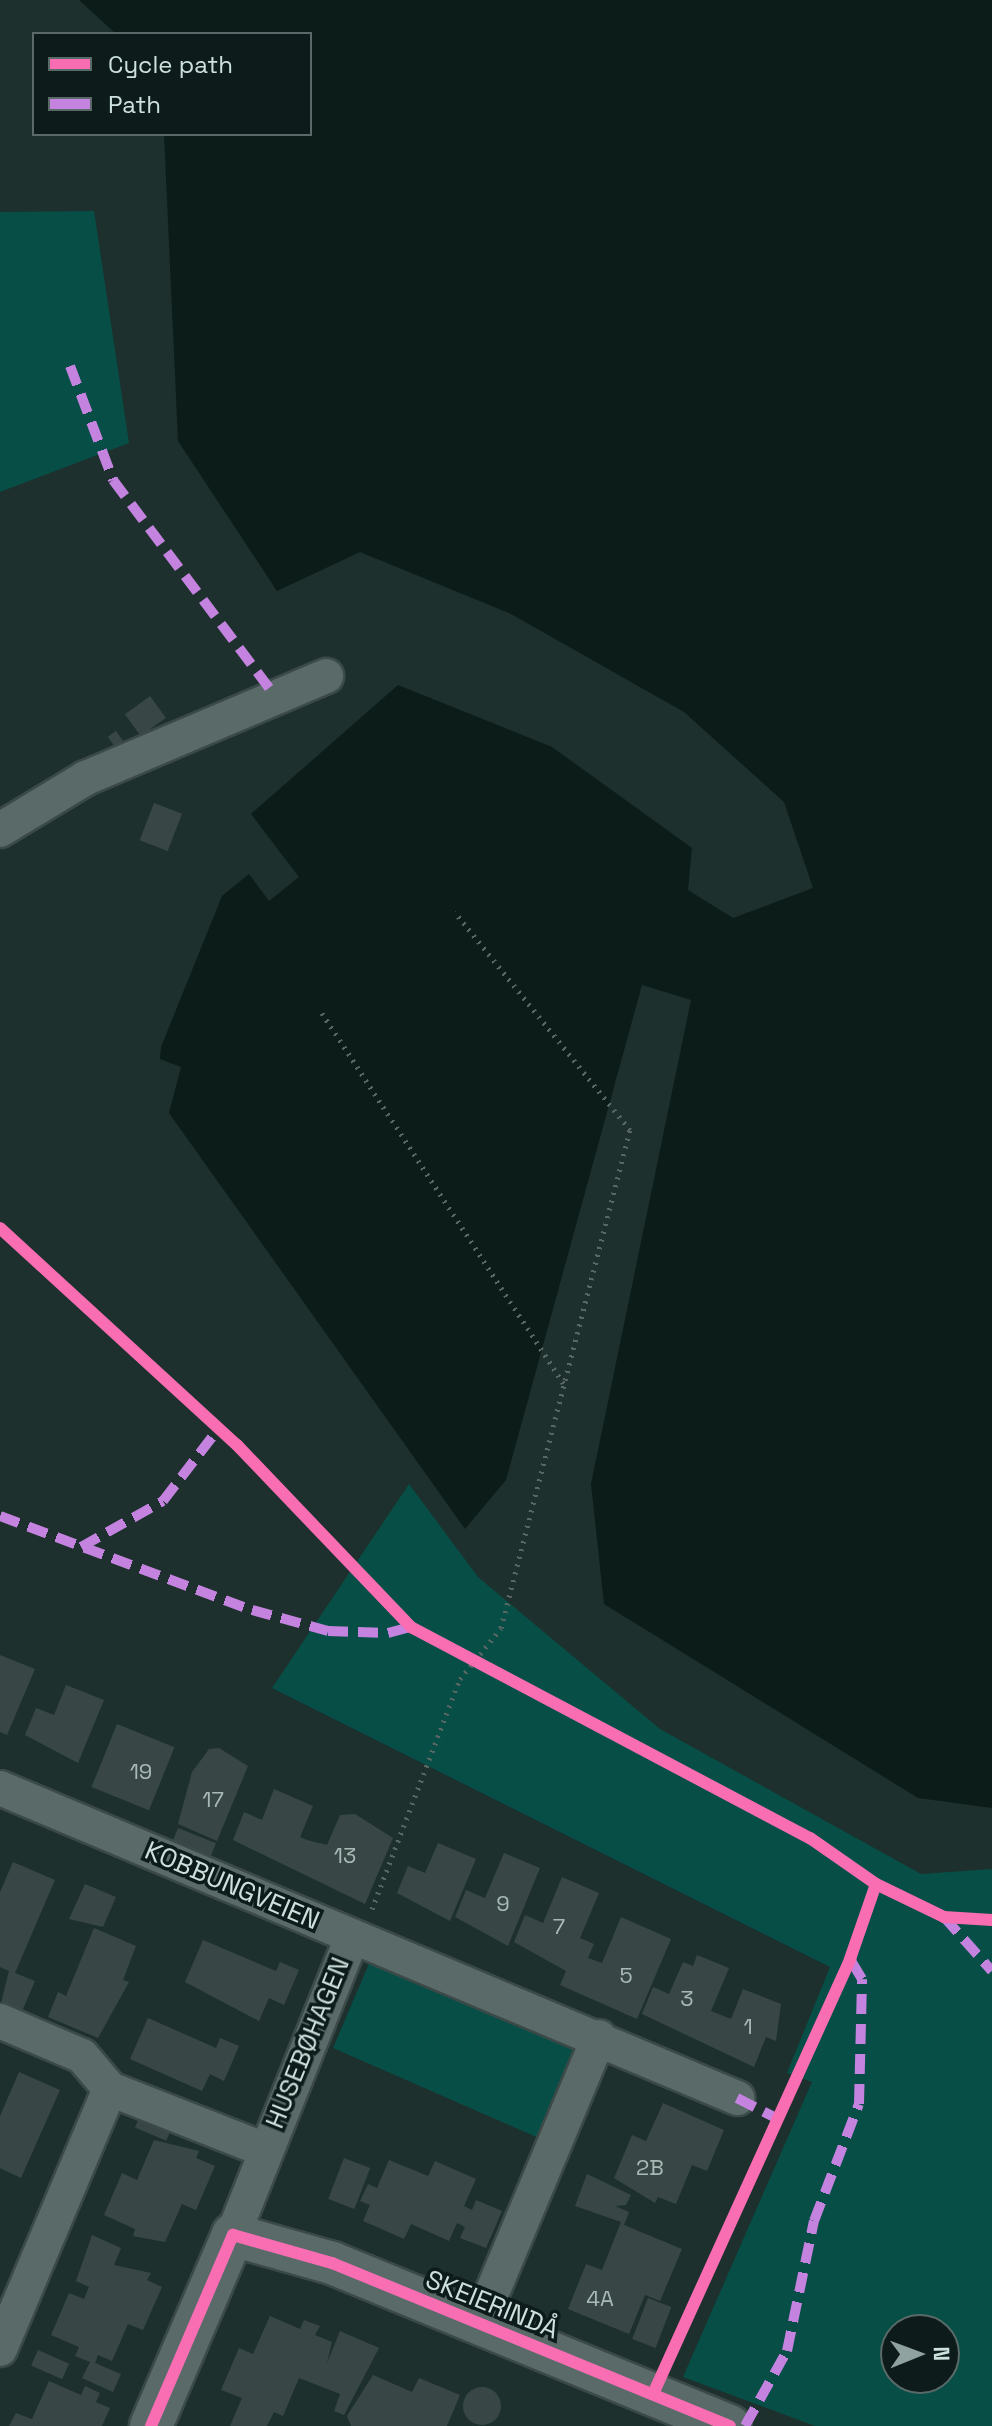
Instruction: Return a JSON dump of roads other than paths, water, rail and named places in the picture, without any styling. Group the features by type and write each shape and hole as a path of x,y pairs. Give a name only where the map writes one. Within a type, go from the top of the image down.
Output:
{"street":[{"path":"0,830 86,778 326,676"},
{"name":"KOBBUNGVEIEN","path":"0,1788 352,1937 599,2037 737,2098"},
{"name":"HUSEBØHAGEN","path":"151,2426 233,2235 352,1937"},
{"path":"0,2021 82,2056 110,2089 0,2349"},
{"path":"479,2324 599,2037"},
{"name":"HUSEBØHAGEN","path":"110,2089 265,2150"},
{"name":"SKEIERINDÅ","path":"233,2235 332,2263 730,2426"}]}
